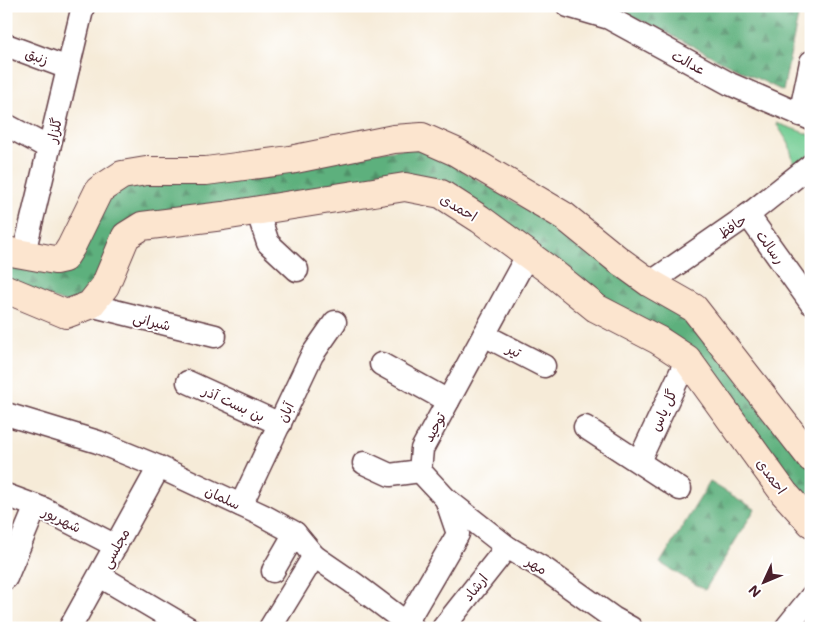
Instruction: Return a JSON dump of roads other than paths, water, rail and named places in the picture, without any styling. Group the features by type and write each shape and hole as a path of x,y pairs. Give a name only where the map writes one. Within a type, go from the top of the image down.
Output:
{"street":[{"name":"گلزار","path":"15,252 49,148 83,6"},
{"name":"عدالت","path":"568,6 609,18 730,84 805,117"},
{"name":"زنبق","path":"6,44 68,68"},
{"path":"805,117 811,62"},
{"path":"6,125 49,148"},
{"path":"90,305 66,314 6,289 15,252 55,260 64,258 99,190 122,175 146,171 206,171 290,160 394,139 422,137 456,152 564,216 650,283 694,308 811,458"},
{"name":"حافظ","path":"650,283 748,215 811,165"},
{"name":"احمدی","path":"90,305 104,286 126,236 142,226 405,187 441,194 480,219 528,254 596,308 658,340 688,359 784,493 811,524"},
{"path":"257,210 268,243 297,270"},
{"name":"رسالت","path":"748,215 811,303"},
{"name":"توحید","path":"420,471 422,449 528,254"},
{"name":"شیرانی","path":"90,305 215,336"},
{"name":"آبان","path":"241,505 312,355 335,322"},
{"name":"تیر","path":"484,335 544,366"},
{"name":"گل یاس","path":"639,461 688,359"},
{"path":"380,364 448,401"},
{"name":"بن بست آذر","path":"188,382 280,424"},
{"name":"سلمان","path":"6,414 98,442 159,467 262,515 295,534 314,556 352,582 409,626"},
{"path":"585,428 680,489"},
{"path":"364,463 390,475 420,471 446,499 458,534 409,626"},
{"name":"مجلسی","path":"70,628 159,467"},
{"name":"شهریور","path":"6,495 36,506 116,546"},
{"name":"مهر","path":"446,499 507,547 546,570 617,624"},
{"path":"6,578 36,506"},
{"path":"273,571 295,534"},
{"name":"ارشاد","path":"443,628 507,547"},
{"path":"270,628 314,556"},
{"path":"100,576 178,625"},
{"path":"786,628 811,597"}]}
